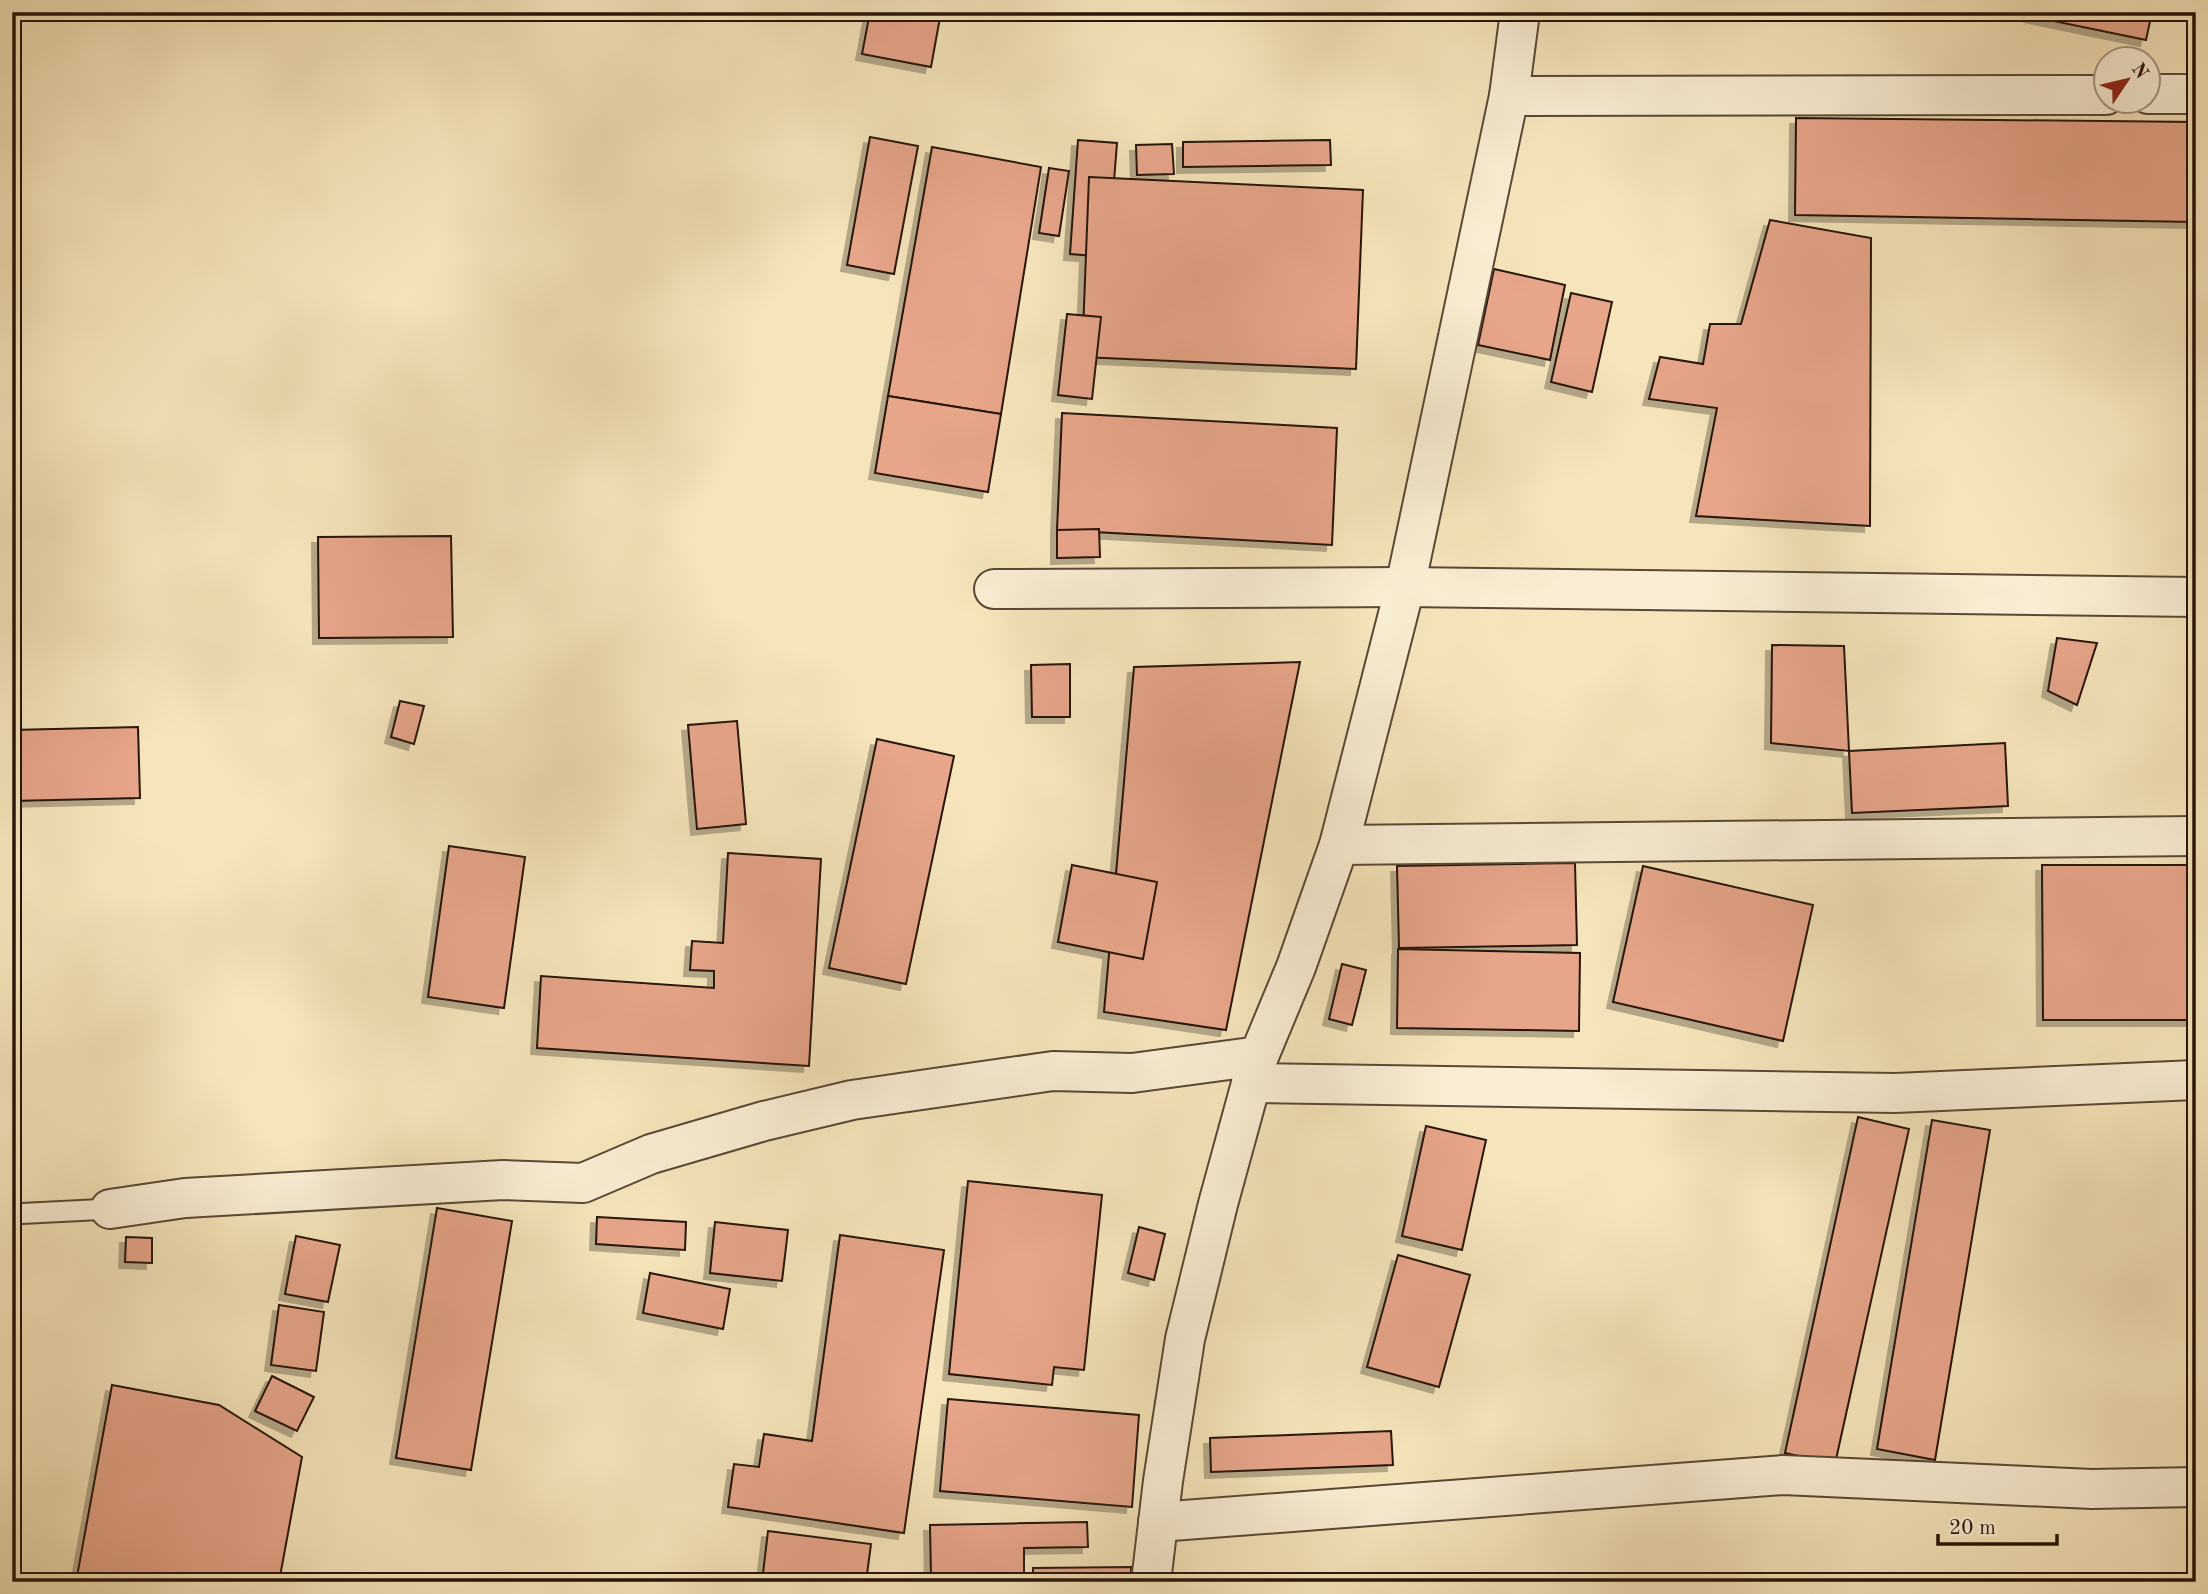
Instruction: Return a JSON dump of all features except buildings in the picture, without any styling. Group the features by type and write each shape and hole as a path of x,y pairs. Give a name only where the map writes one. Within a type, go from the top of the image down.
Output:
{"street":[{"path":"1151,1582 1185,1339 1255,1069 1296,967 1339,845 1405,587 1509,96 1520,12"},
{"path":"2162,94 2196,94"},
{"path":"1509,96 2092,95"},
{"path":"994,589 1405,587 2196,597"},
{"path":"1339,845 2196,836"},
{"path":"110,1209 185,1198 503,1180 583,1183 651,1154 764,1121 852,1100 1053,1071 1132,1073 1255,1069 1895,1093 2196,1080"},
{"path":"1158,1522 1783,1475 2092,1489 2196,1487"}],"lane":[{"path":"12,1214 110,1209"}]}
